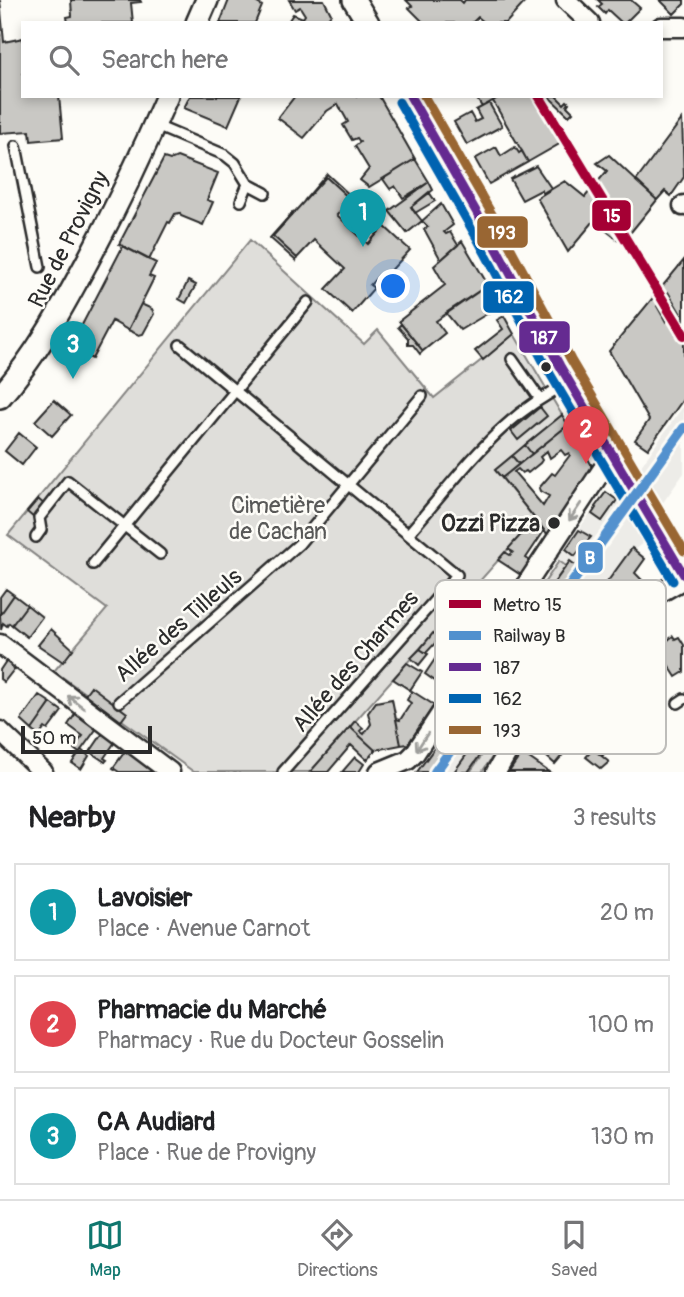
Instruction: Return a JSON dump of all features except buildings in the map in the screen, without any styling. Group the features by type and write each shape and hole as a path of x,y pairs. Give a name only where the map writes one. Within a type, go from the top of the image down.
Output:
{"street":[{"path":"198,21 207,0"},
{"path":"354,0 367,21"},
{"path":"566,0 588,21"},
{"path":"663,27 684,27"},
{"name":"Rue de Provigny","path":"0,397 53,326 102,234 166,98"},
{"path":"411,98 570,382 621,465 602,470 529,580"},
{"path":"655,525 684,577 666,588"},
{"path":"0,644 170,772"},
{"path":"379,772 408,760 435,723"},
{"path":"0,731 43,772"},
{"path":"496,772 506,754"}],"lane":[{"path":"155,125 225,155 235,163 248,184 265,193"},
{"path":"16,145 40,267"},
{"path":"241,201 248,184"},
{"path":"93,564 308,302"},
{"path":"180,345 408,534 507,424 540,399 570,382"},
{"path":"512,359 540,399"},
{"name":"Allée des Tilleuls","path":"119,702 299,544 422,396"},
{"path":"36,537 41,530 39,518 68,481 160,554"},
{"name":"Allée des Charmes","path":"408,534 457,575 453,580"},
{"name":"Allée des Charmes","path":"283,772 435,600"}],"shaded area":[{"path":"684,405 684,473 642,532 645,542 635,550 645,559 635,573 642,580 556,580 566,566 551,555 568,529 579,529 606,492 617,500"},
{"path":"435,747 435,754 494,754 482,772 417,772"}],"green space":[{"name":"Cimetière de Cachan","path":"250,240 364,344 378,330 434,398 514,334 562,415 495,470 535,519 481,580 435,580 435,631 310,772 194,772 54,671 107,609 8,535"},
{"path":"559,561 566,566 556,580 546,580"},
{"path":"483,754 494,754 482,772 470,772"}],"tunnel":[{"path":"624,471 655,525"}],"metro line":[{"name":"15","path":"540,98 684,335"}],"rail line":[{"name":"B","path":"574,580 684,428"},
{"name":"B","path":"435,772 448,754"}],"transit line":[{"name":"187","path":"411,98 560,366 684,575"},
{"name":"193","path":"425,98 500,228 571,360 684,551"},
{"name":"162","path":"399,102 549,372 673,581"}],"place":[{"name":"Lavoisier","path":"363,247"},
{"name":"CA Audiard","path":"73,379"},
{"name":"Pharmacie du Marché","path":"586,464"},
{"name":"Ozzi Pizza","path":"554,523"}]}
